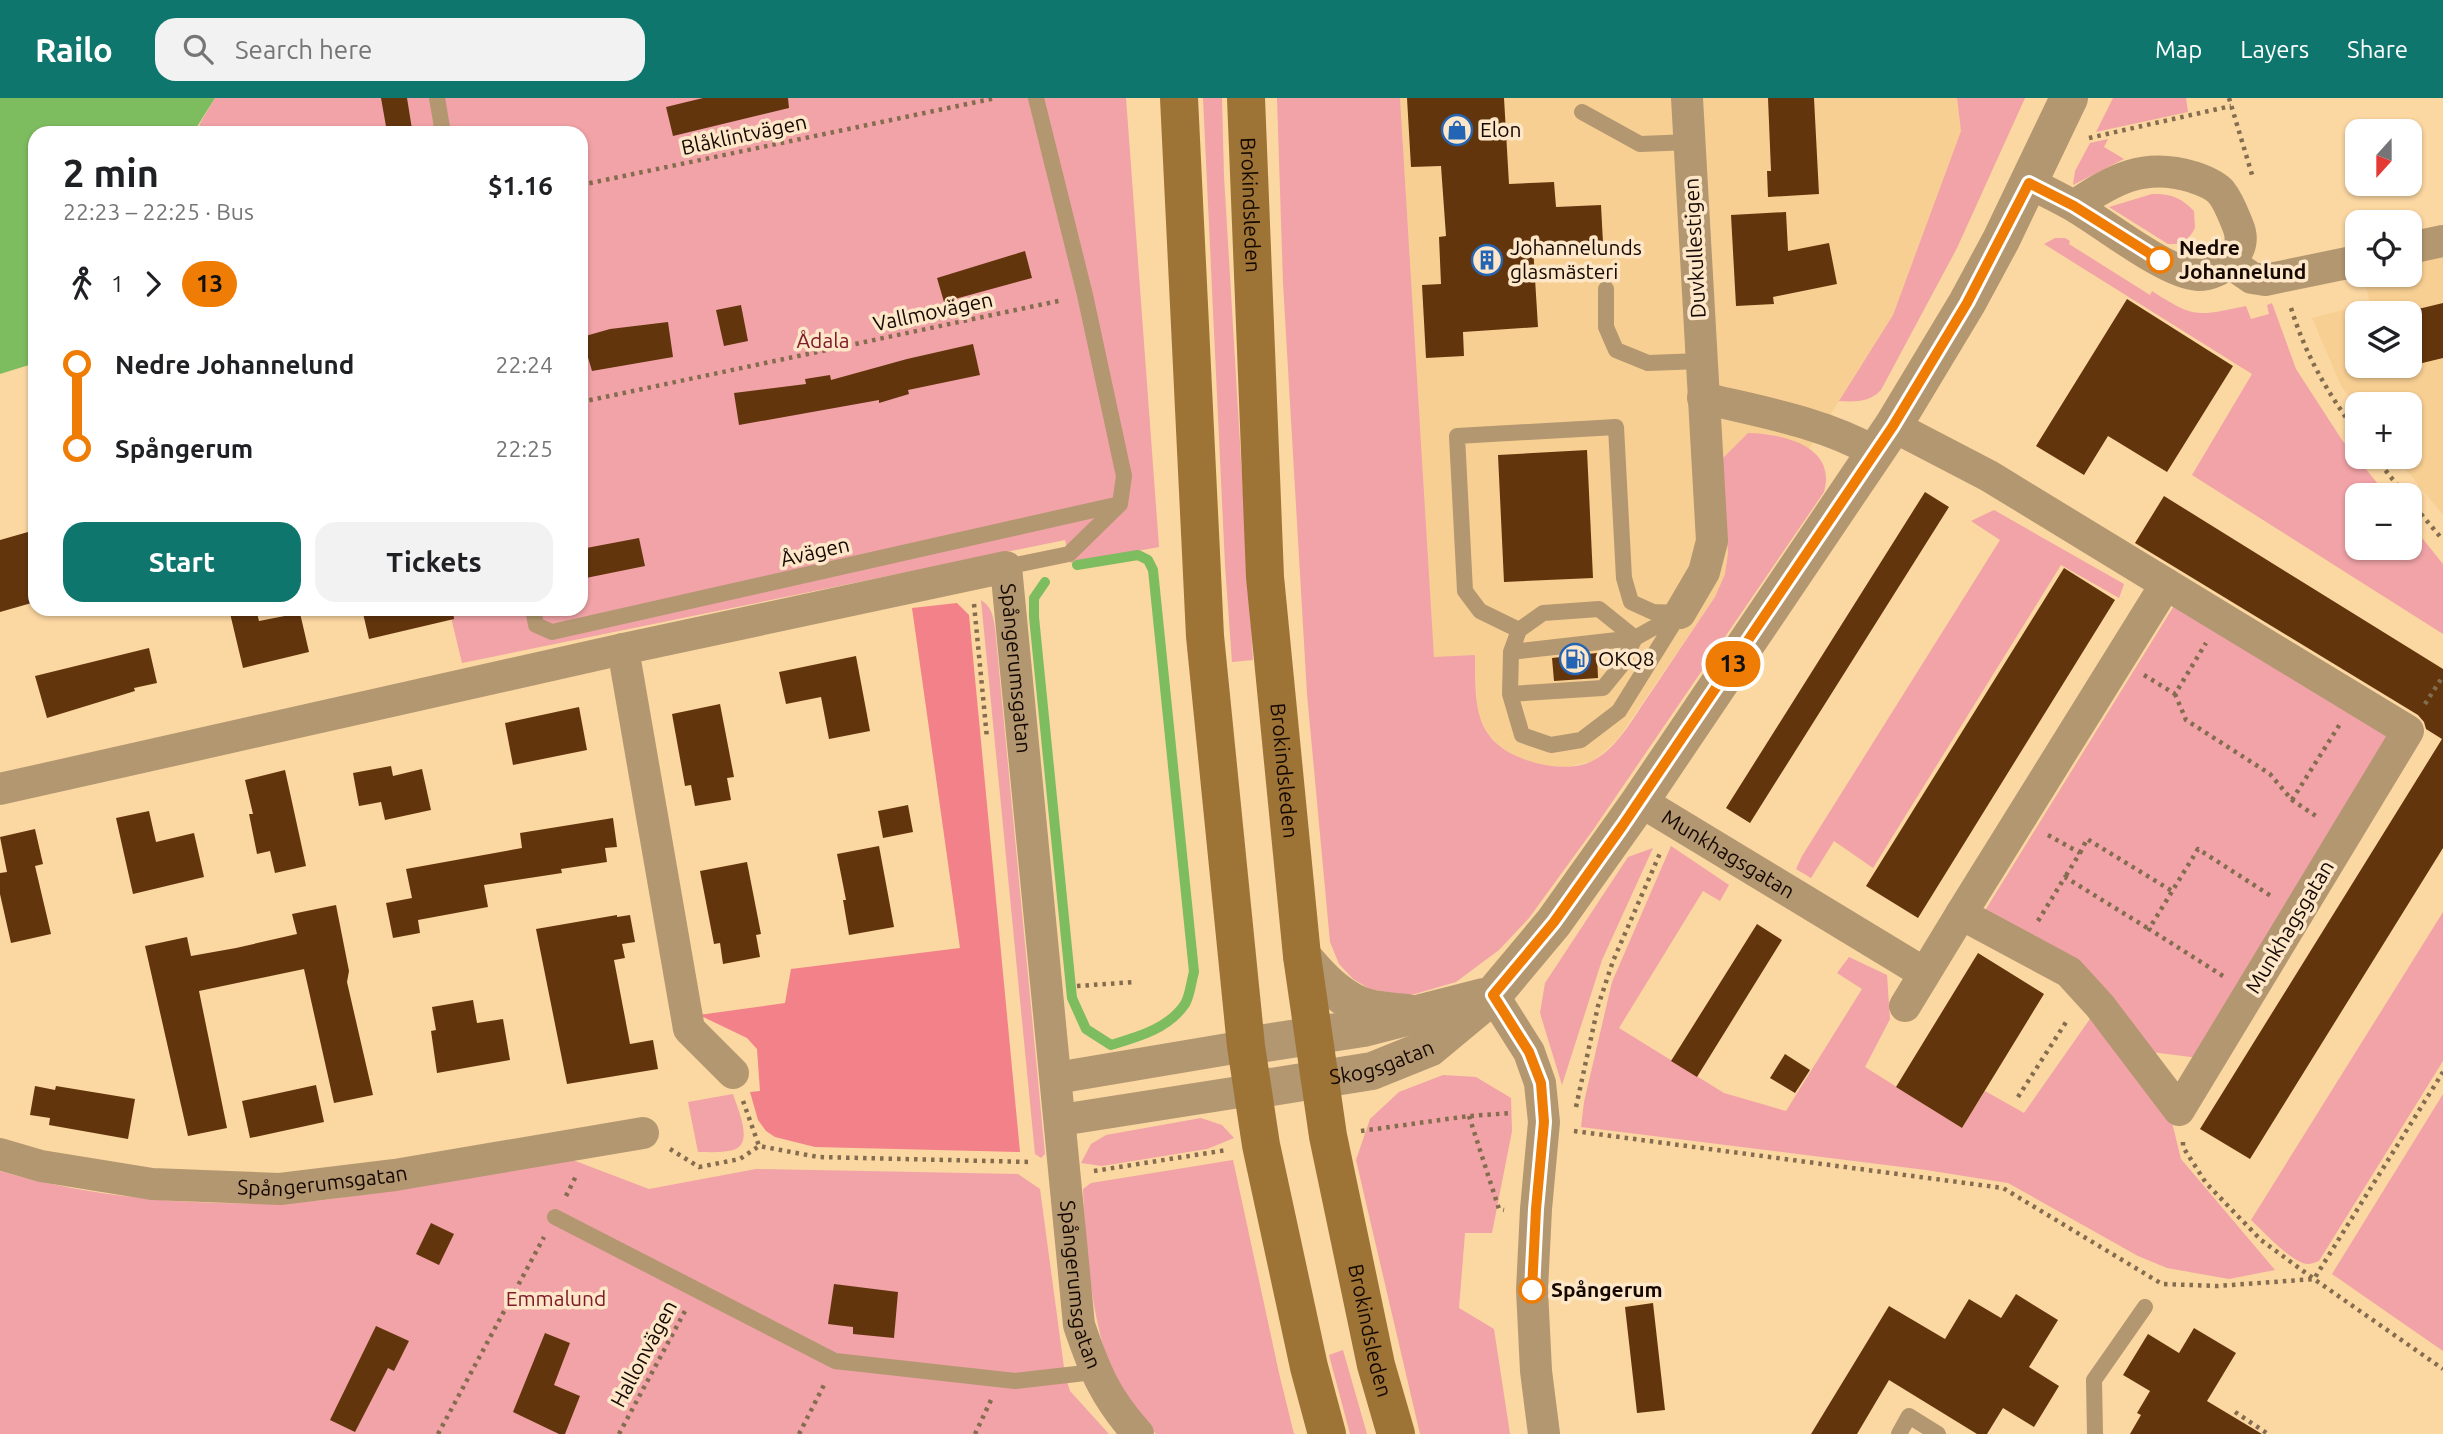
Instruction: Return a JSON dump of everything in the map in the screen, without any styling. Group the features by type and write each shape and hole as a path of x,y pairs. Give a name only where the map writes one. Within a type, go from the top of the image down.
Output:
{"main road":[{"path":"1179,98 1205,636 1246,1046 1261,1144 1309,1367 1327,1434"},
{"name":"Brokindsleden","path":"1245,98 1265,578 1302,956 1328,1136 1376,1365 1396,1434"}],"street":[{"name":"Duvkullestigen","path":"1680,613 1704,572 1712,541 1687,98"},
{"name":"Skogsgatan","path":"1252,1090 1372,1071 1429,1048 1493,995 1554,922 1640,801 1884,439 1967,303 2069,98"},
{"path":"2029,183 2074,206 2183,272 2199,275 2210,273 2230,262 2236,254 2241,235 2232,210 2221,192 2199,179 2168,170 2140,172 2112,182 2074,206"},
{"path":"2422,245 2443,241"},
{"path":"2230,262 2252,278 2265,280 2345,264"},
{"path":"1703,398 1815,426 1853,439 1884,439"},
{"name":"Munkhagsgatan","path":"1884,439 1989,476 2409,732 2179,1110"},
{"name":"Spångerumsgatan","path":"0,789 622,649 1006,567 1079,1325 1094,1371 1118,1411 1138,1434"},
{"path":"1905,1006 2165,584"},
{"path":"622,649 690,1029 733,1073"},
{"name":"Munkhagsgatan","path":"1640,801 1924,973"},
{"path":"1961,914 2069,972 2100,1006 2179,1110"},
{"path":"1302,956 1320,978 1348,999 1371,1009 1416,1014"},
{"name":"Skogsgatan","path":"1246,1046 1363,1028 1493,995"},
{"path":"1493,995 1529,1052 1541,1083 1544,1122 1532,1290 1536,1371 1544,1434"},
{"path":"1056,1078 1246,1046"},
{"path":"1061,1120 1252,1090"},
{"name":"Spångerumsgatan","path":"0,1154 41,1166 152,1184 280,1189 395,1175 643,1133"}],"lane":[{"path":"437,98 442,126"},
{"path":"1006,567 1069,554 1120,504 1124,476 1085,295 1036,98"},
{"path":"1582,112 1640,144 1690,142"},
{"path":"1606,289 1606,327 1616,350 1648,363 1701,361"},
{"path":"1519,630 1480,611 1465,592 1457,436 1616,427 1624,578 1631,602 1653,612 1680,613"},
{"name":"Åvägen","path":"534,616 536,625 552,632 1120,504"},
{"path":"1635,638 1599,609 1543,613 1519,630 1510,652 1510,694 1522,735 1551,745 1581,740 1619,711 1680,613"},
{"path":"1510,652 1635,638 1680,613"},
{"path":"1510,694 1603,688 1621,666 1635,638"},
{"path":"555,1217 835,1362 1015,1381 1094,1371"},
{"path":"2095,1434 2094,1380 2145,1307"},
{"path":"1899,1434 1909,1416 1938,1434"}],"path":[{"name":"Blåklintvägen","path":"588,184 996,98"},
{"path":"2087,139 2231,106"},
{"path":"2283,278 2296,325 2314,369 2345,417"},
{"name":"Vallmovägen","path":"588,401 1085,295"},
{"path":"2384,469 2396,483"},
{"path":"2422,515 2443,540"},
{"path":"2175,694 2222,618"},
{"path":"2119,660 2175,694 2186,720 2270,774 2292,800 2346,835"},
{"path":"2292,800 2355,699"},
{"path":"2020,818 2080,853"},
{"path":"1674,821 1613,961 1598,1006 1571,1131 2003,1188 2162,1284 2218,1286 2314,1279"},
{"path":"2023,946 2087,839 2172,891"},
{"path":"2149,929 2198,849 2298,914"},
{"path":"2065,877 2250,993"},
{"path":"1086,986 1135,982"},
{"path":"2018,1097 2086,992"},
{"path":"2314,1279 2443,1072"},
{"path":"733,1073 759,1146"},
{"path":"2179,1110 2183,1147 2206,1184 2261,1240 2443,1370"},
{"path":"1328,1136 1469,1116 1513,1113 1544,1122"},
{"path":"1469,1116 1499,1209 1508,1210"},
{"path":"643,1133 699,1167 740,1159 759,1146 818,1157 1029,1161 1066,1175 1261,1144"},
{"path":"438,1434 555,1217"},
{"name":"Hallonvägen","path":"619,1434 696,1289"},
{"path":"799,1434 835,1362"},
{"path":"975,1434 990,1405 994,1380"},
{"path":"2235,1412 2268,1434"}],"shaded area":[{"path":"0,98 215,98 197,126 28,126 28,365 0,374"},
{"path":"1400,98 1957,98 1961,131 1893,315 1809,449 1769,434 1749,433 1723,459 1728,553 1725,574 1715,597 1617,740 1593,761 1566,767 1538,765 1509,754 1489,736 1477,712 1475,655 1434,658"},
{"path":"2443,248 2443,515 2422,489 2422,483 2417,483 2406,469 2422,469 2422,392 2346,392 2312,318 2345,309 2345,378 2422,378 2422,301 2370,301 2366,287 2422,287 2422,254"},
{"path":"957,603 969,615 1020,1152 815,1147 775,1137 766,1131 758,1120 750,1092 760,1091 757,1049 747,1038 699,1015 785,1003 791,969 960,948 912,608"}],"green space":[{"name":"Ådala","path":"215,98 1126,98 1159,547 1071,563 1065,540 462,663 451,616 588,616 588,126 199,125"},
{"path":"1203,98 1222,98 1224,176 1253,660 1232,662 1225,565"},
{"path":"1277,98 1400,98 1434,657 1475,655 1480,716 1493,740 1505,750 1538,763 1577,766 1603,754 1626,729 1715,597 1725,574 1728,553 1722,459 1748,433 1777,436 1804,446 1815,453 1823,464 1826,476 1824,492 1593,830 1529,918 1499,950 1456,982 1408,996 1370,989 1353,979 1339,964 1330,942 1307,694 1283,283"},
{"path":"1957,98 2025,98 1957,248 1881,390 1867,399 1839,401 1893,315 1961,131"},
{"path":"2113,98 2186,98 2188,112 2096,132"},
{"path":"2108,139 2104,147 2124,159 2073,185 2075,171 2090,143"},
{"path":"2152,194 2175,197 2194,211 2195,228 2187,239 2181,243 2168,244 2109,207"},
{"path":"2055,238 2065,238 2070,241 2069,244 2150,295 2152,291 2188,311 2207,313 2246,306 2251,319 2269,314 2267,305 2272,303 2296,369 2345,444 2345,469 2366,469 2377,483 2345,483 2345,560 2422,560 2422,538 2443,564 2443,634 2192,475 2252,374 2044,244"},
{"path":"1994,510 2124,584 2119,598 2061,565 1873,868 1834,841 1811,878 1796,869 1802,856 2000,540 1971,521"},
{"path":"981,600 990,609 995,628 1045,1154 1041,1158 1035,1154"},
{"path":"2177,601 2398,734 2199,1058 2151,1052 1981,917"},
{"path":"1671,846 1729,885 1720,901 1703,891 1619,1028 1724,1093 1786,1111 1862,989 1837,973 1849,957 1887,975 1890,1019 1865,1067 1962,1128 1985,1091 2024,1113 2092,1016 2170,1114 2181,1159 2275,1270 2229,1279 2167,1268 2138,1256 2008,1183 1926,1170 1581,1127 1584,1102 1612,982"},
{"path":"1653,848 1602,960 1562,1085 1540,1013 1545,983 1628,857"},
{"path":"2443,912 2443,1061 2319,1261 2302,1263 2286,1253 2251,1220"},
{"path":"1443,1075 1476,1077 1511,1098 1512,1131 1492,1233 1465,1233 1459,1308 1494,1329 1510,1434 1420,1434 1356,1160 1370,1119 1399,1092"},
{"path":"733,1094 743,1125 743,1141 733,1150 698,1152 688,1102"},
{"path":"2443,1094 2443,1351 2332,1274"},
{"path":"1201,1118 1222,1125 1234,1138 1207,1149 1102,1166 1081,1163 1091,1144 1106,1135"},
{"name":"Emmalund","path":"570,1159 649,1189 756,1169 1018,1174 1040,1189 1065,1375 1070,1391 1109,1434 0,1434 0,1171 74,1188 150,1199 264,1203 334,1199"},
{"path":"1233,1160 1294,1434 1156,1434 1128,1402 1106,1356 1089,1270 1083,1189 1091,1183"},
{"path":"1343,1350 1367,1434 1350,1434 1329,1355"}],"building":[{"path":"381,98 407,98 412,126 386,126"},
{"path":"703,98 788,98 789,108 673,136 666,107"},
{"name":"Johannelunds glasmästeri","path":"1407,98 1504,98 1509,184 1554,182 1556,207 1601,205 1603,243 1533,246 1538,327 1463,332 1464,356 1426,358 1422,285 1441,284 1439,237 1446,236 1441,166 1411,167"},
{"path":"1768,98 1814,98 1819,194 1768,197 1767,171 1771,171"},
{"path":"1786,212 1788,251 1829,243 1837,284 1773,297 1774,304 1736,306 1731,215"},
{"path":"1025,251 1032,278 944,302 937,278"},
{"path":"2127,299 2233,366 2167,472 2108,436 2084,475 2036,446"},
{"path":"2443,303 2443,358 2422,363 2422,308"},
{"path":"741,305 748,341 724,346 716,310"},
{"path":"668,322 673,357 592,371 588,357 588,335 610,329"},
{"path":"973,344 980,375 908,390 909,394 879,403 879,400 739,425 734,393 806,384 805,379 830,375 831,380"},
{"path":"1587,450 1593,578 1504,582 1498,455"},
{"path":"1925,492 1949,507 1750,823 1726,808"},
{"path":"2164,496 2443,669 2443,848 2250,1159 2200,1129 2442,739 2426,729 2418,715 2135,543"},
{"path":"28,532 28,604 0,612 0,540"},
{"path":"639,538 645,566 588,578 588,548"},
{"path":"2064,568 2115,600 1918,918 1866,886"},
{"path":"231,616 258,616 259,621 301,616 309,652 243,668"},
{"path":"364,616 454,616 454,619 369,639"},
{"path":"149,648 157,683 134,688 135,691 47,718 35,676"},
{"path":"1597,653 1598,678 1554,681 1552,658"},
{"path":"856,656 870,731 829,739 821,697 786,704 779,672"},
{"path":"720,704 734,777 727,778 731,800 695,806 691,785 685,786 672,714"},
{"path":"579,707 587,750 513,765 505,723"},
{"path":"391,766 393,776 422,769 431,810 385,820 381,802 359,806 353,773"},
{"path":"285,770 306,866 275,873 270,851 257,854 249,814 253,814 245,780"},
{"path":"908,805 913,832 883,838 878,811"},
{"path":"149,811 156,842 194,833 204,877 133,894 116,818"},
{"path":"613,818 617,847 605,848 607,862 561,869 562,873 484,885 488,907 418,920 420,933 393,938 386,903 412,898 406,869 522,848 520,833"},
{"path":"35,829 43,864 35,866 51,934 11,943 0,894 0,873 7,872 0,837"},
{"path":"879,846 894,927 849,935 843,900 846,900 837,854"},
{"path":"747,862 761,934 756,935 760,957 723,964 720,943 714,944 700,871"},
{"path":"336,905 349,971 347,982 373,1095 334,1103 304,969 199,991 227,1128 188,1136 145,946 187,937 191,956 236,948 297,934 292,914"},
{"path":"630,915 635,942 622,944 625,958 614,960 630,1044 653,1040 658,1069 567,1084 536,929"},
{"path":"1757,924 1782,940 1697,1077 1671,1061"},
{"path":"1978,953 2044,994 1962,1128 1896,1087"},
{"path":"473,1000 477,1023 503,1019 510,1060 437,1073 431,1031 436,1030 432,1007"},
{"path":"1785,1054 1810,1070 1795,1093 1770,1078"},
{"path":"316,1085 324,1122 250,1138 242,1101"},
{"path":"35,1086 55,1090 56,1086 135,1099 128,1139 49,1125 50,1118 30,1115"},
{"path":"431,1223 454,1234 439,1265 416,1254"},
{"path":"834,1284 898,1292 894,1338 853,1334 853,1327 828,1324"},
{"path":"2016,1294 2058,1320 2029,1367 2059,1386 2034,1427 2003,1408 1987,1434 1977,1434 1889,1380 1857,1434 1811,1434 1889,1306 1945,1339 1969,1299 2001,1318"},
{"path":"1653,1303 1665,1410 1637,1413 1625,1307"},
{"path":"376,1326 409,1341 394,1371 388,1368 355,1432 330,1420"},
{"path":"2194,1328 2236,1353 2207,1401 2262,1434 2130,1434 2141,1415 2137,1413 2150,1391 2123,1375 2148,1334 2179,1353"},
{"path":"545,1333 570,1343 554,1385 580,1396 565,1434 559,1434 513,1412"}],"waterway":[{"path":"1045,582 1034,598 1034,617 1072,998 1086,1029 1111,1045 1152,1031 1178,1013 1187,1001 1194,972 1153,570 1148,560 1138,555 1077,565"}],"bus line":[{"name":"13","path":"1532,1290 1544,1122 1541,1083 1529,1052 1493,995 1554,922 1623,825 1893,426 1967,303 2029,183 2074,206 2160,260"}],"place":[{"name":"Elon","path":"1457,130"},
{"name":"Johannelunds glasmästeri","path":"1487,260"},
{"name":"Nedre Johannelund","path":"2160,260"},
{"name":"OKQ8","path":"1575,659"},
{"name":"Spångerum","path":"1532,1290"}]}
